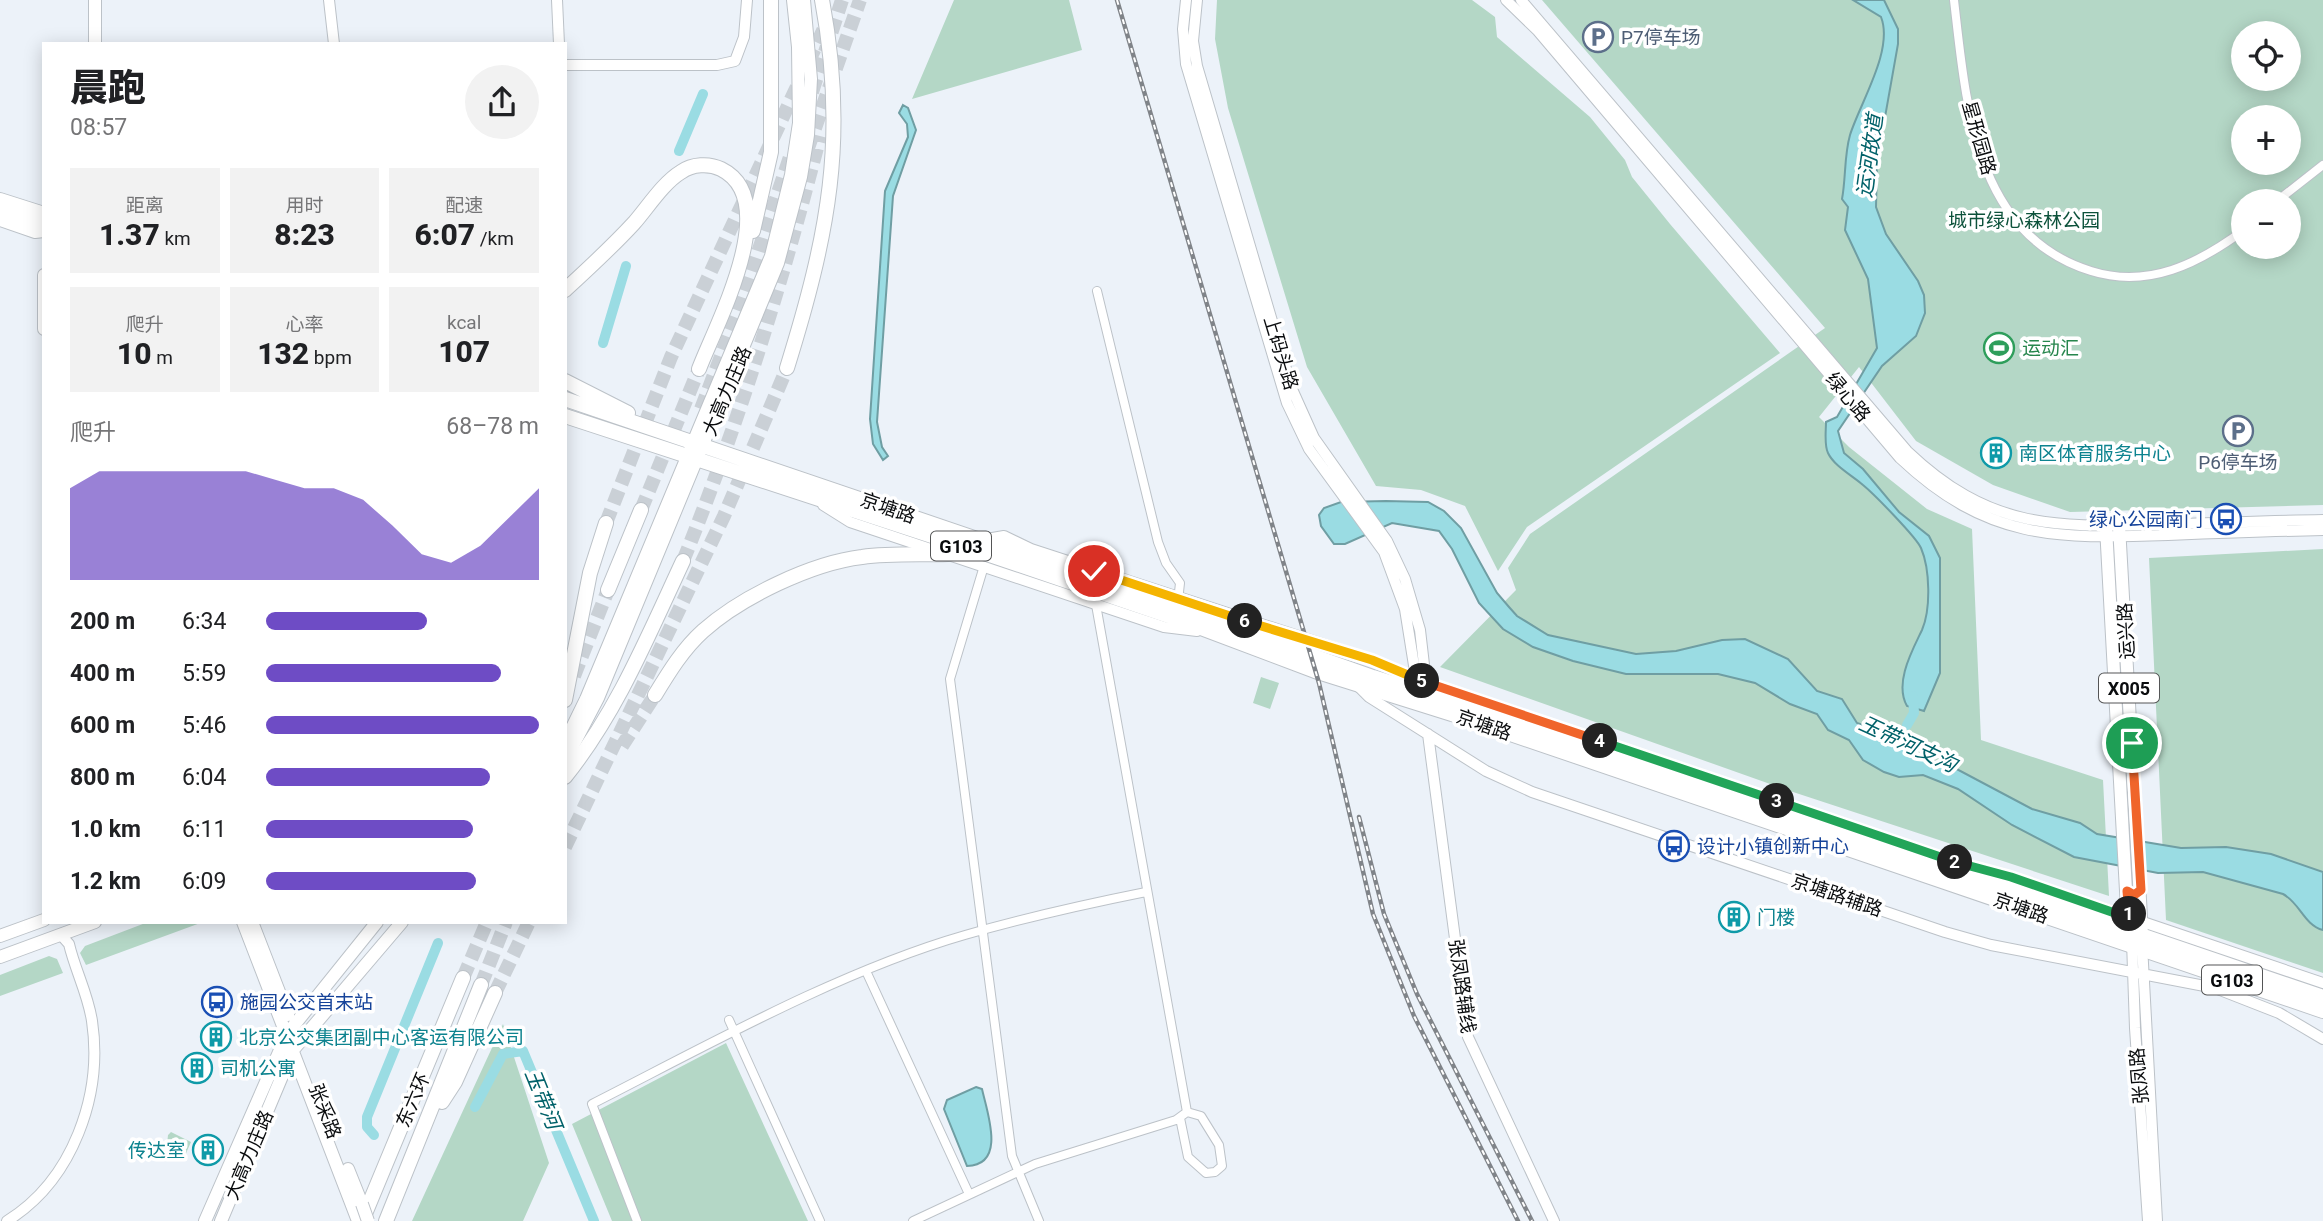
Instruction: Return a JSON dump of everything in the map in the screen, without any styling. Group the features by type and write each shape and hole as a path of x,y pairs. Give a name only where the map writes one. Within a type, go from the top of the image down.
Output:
{"highway":[{"path":"699,369 757,216 771,152 771,0"},
{"path":"786,368 817,260 834,154 832,56 822,0"},
{"path":"567,288 610,250 679,172 700,165 725,171 746,196 748,225 740,263"},
{"path":"0,200 42,213"},
{"path":"0,213 42,229"},
{"path":"567,382 666,433"},
{"name":"京塘路","path":"567,400 666,433 695,450 805,494 1045,574 1303,666 2137,933 2323,1011"},
{"name":"京塘路","path":"567,417 695,450 981,540 1094,591 1177,603 1428,696 1533,728 2323,997"},
{"path":"608,590 640,510"},
{"path":"567,689 590,573 606,523"},
{"path":"655,695 682,653 703,631 732,608 837,561 864,556 948,554"},
{"path":"567,775 587,751 619,698 684,561"},
{"path":"1012,575 1045,574"},
{"name":"东六环","path":"361,1217 463,978"},
{"name":"东六环","path":"386,1221 481,985"},
{"path":"427,1123 455,1082 495,993"}],"main road":[{"path":"95,42 96,0"},
{"path":"102,42 103,0"},
{"name":"大高力庄路","path":"567,757 598,698 758,288 784,211 799,123 798,47 793,0"},
{"name":"大高力庄路","path":"567,738 768,293 801,177 808,135 811,79 804,0"},
{"name":"运兴路","path":"2113,532 2127,891 2137,933"},
{"name":"运兴路","path":"2113,532 2140,872 2137,933"},
{"path":"2127,891 2134,895 2141,890"},
{"path":"0,936 42,921"},
{"path":"0,957 90,924"},
{"name":"张采路","path":"244,924 290,1030"},
{"name":"张采路","path":"253,924 361,1217"},
{"name":"大高力庄路","path":"205,1221 290,1030 375,924"},
{"name":"大高力庄路","path":"221,1221 296,1046 400,924"},
{"path":"265,1082 272,1079 278,1087"}],"street":[{"path":"329,0 334,42"},
{"path":"557,0 559,42"},
{"path":"567,65 735,61 744,37 747,0"},
{"name":"上码头路","path":"1186,0 1183,29 1186,64 1278,358 1309,429 1327,459 1387,541 1405,579 1420,630 1421,680"},
{"name":"上码头路","path":"1197,0 1193,41 1197,66 1258,292"},
{"name":"绿心路","path":"1506,0 1538,31 1900,458 1920,477 1962,506 2007,526 2066,537 2323,520"},
{"name":"绿心路","path":"1521,0 1925,468 1957,492 1998,512 2057,526 2113,532 2323,530"},
{"name":"星形园路","path":"1954,0 1971,120 1983,162 1995,191 2018,225 2042,249 2070,265 2110,277 2132,279 2157,276 2210,255 2231,240"},
{"path":"2292,189 2323,165"},
{"path":"0,193 19,206"},
{"path":"0,221 34,233 42,231"},
{"path":"1097,290 1158,542 1166,563 1180,583 1177,603"},
{"path":"805,494 850,522 1012,575 1094,591 1146,892 1183,1115 1188,1157 1206,1172 1215,1172 1222,1166 1219,1145 1201,1116 1183,1115 1016,1172 913,1221"},
{"path":"981,540 1004,536 1031,549 1177,603 1372,660 1421,680 2137,933 2323,983"},
{"path":"984,566 950,679 1016,1172 1039,1221"},
{"name":"京塘路辅路","path":"1303,666 1326,680 1369,697 1486,771 1532,792 1907,919 1992,945 2215,988 2256,1003 2323,1039"},
{"name":"京塘路辅路","path":"1354,683 1369,697"},
{"name":"张凤路辅线","path":"1428,734 1468,1037 1555,1221"},
{"path":"637,1221 592,1104 735,1032 866,971 983,931 1146,892"},
{"name":"张凤路","path":"2137,933 2148,1221"},
{"path":"7,1221 34,1202 56,1177 72,1145 89,1099 95,1045 92,1020 87,995 69,944 61,935"},
{"path":"866,971 969,1194"},
{"name":"张凤路","path":"2137,972 2157,1221"},
{"path":"729,1020 820,1221"}],"green space":[{"path":"954,0 1069,0 1082,50 912,99"},
{"path":"1217,0 1472,0 1495,17 1497,37 1590,117 1625,160 1632,177 1780,353 1527,527 1498,571 1465,506 1421,490 1376,486 1307,367 1228,108 1215,39"},
{"name":"城市绿心森林公园","path":"1542,0 2323,0 2323,505 2070,512 1993,485 1916,441 1859,367 1819,417 1849,447 1927,509 1972,529 1981,740 2103,780 2109,896 1790,791 1440,667 1516,590 1508,568 1530,534 1825,328"},
{"path":"2323,549 2323,973 2166,920 2149,558"},
{"path":"1261,677 1279,683 1270,709 1253,703"},
{"path":"143,924 198,924 86,965 80,953 85,946"},
{"path":"49,956 57,959 63,973 0,996 0,975"},
{"path":"503,1024 549,1163 523,1221 412,1221"},
{"path":"726,1043 808,1221 612,1221 572,1124"},
{"path":"171,1132 191,1142 183,1160 176,1161 166,1155 168,1135"}],"water":[{"path":"1853,0 1884,0 1898,29 1898,44 1877,162 1876,207 1886,234 1918,281 1924,295 1925,313 1916,336 1882,366 1838,431 1844,453 1863,469 1899,512 1929,536 1940,558 1940,673 1924,711 1907,706 1902,687 1906,667 1927,611 1928,578 1921,548 1876,497 1835,462 1826,446 1826,422 1837,417 1877,348 1868,279 1845,230 1848,207 1842,199 1850,135 1880,60 1884,30 1881,17"},
{"path":"903,105 908,108 916,130 893,196 877,422 882,447 888,456 883,460 873,444 870,419 885,191 908,137 907,124 899,113"},
{"name":"玉带河支沟","path":"1341,502 1428,502 1444,511 1461,528 1497,593 1517,616 1548,635 1636,654 1676,651 1722,640 1745,639 1788,659 1817,691 1842,699 1857,723 1904,739 1919,757 1951,766 2032,809 2080,823 2097,834 2181,848 2226,847 2271,854 2323,872 2323,930 2311,924 2283,894 2203,872 2158,873 2074,857 2012,825 1958,789 1923,775 1899,777 1884,772 1863,760 1849,740 1828,730 1817,714 1790,704 1755,683 1718,674 1626,674 1573,661 1533,647 1503,629 1479,603 1452,549 1439,531 1392,523 1345,544 1334,544 1321,526 1319,515 1324,508"},
{"path":"976,1087 982,1089 990,1123 991,1147 987,1157 979,1163 967,1166 944,1109 947,1100"}],"waterway":[{"name":"玉带河","path":"679,151 703,94"},
{"name":"玉带河","path":"603,343 626,266"},
{"name":"运河故道","path":"1907,725 1914,713 1913,696"},
{"name":"玉带河","path":"374,1135 367,1127 367,1117 438,943"},
{"name":"玉带河","path":"475,1107 503,1054 523,1051 594,1221"}],"tunnel":[{"path":"812,92 842,0"},
{"path":"808,148 860,0"},
{"path":"606,523 671,357 828,20"},
{"path":"683,561 723,457 759,351 820,136"},
{"path":"701,409 739,309 791,154"},
{"path":"567,843 724,516 787,368"},
{"path":"641,510 699,369"},
{"path":"574,676 608,590"},
{"path":"622,746 655,695"},
{"path":"463,978 486,924"},
{"path":"481,985 505,924"},
{"path":"495,993 528,924"}],"railway":[{"path":"1117,0 1319,683 1373,914 1414,1016 1518,1221"},
{"path":"1359,817 1384,914 1417,994 1532,1221"}],"place":[{"name":"P7停车场","path":"1598,37"},
{"name":"运动汇","path":"1999,348"},
{"name":"P6停车场","path":"2238,431"},
{"name":"南区体育服务中心","path":"1996,453"},
{"name":"绿心公园南门","path":"2226,519"},
{"name":"设计小镇创新中心","path":"1674,846"},
{"name":"门楼","path":"1734,917"},
{"name":"施园公交首末站","path":"217,1002"},
{"name":"北京公交集团副中心客运有限公司","path":"216,1037"},
{"name":"司机公寓","path":"197,1068"},
{"name":"传达室","path":"208,1150"}],"route":[{"path":"1094,571 1336,651 1372,660 1406,672 1419,680 1988,873 2011,877 2129,918 2127,891 2134,895 2141,890 2132,743"}]}
